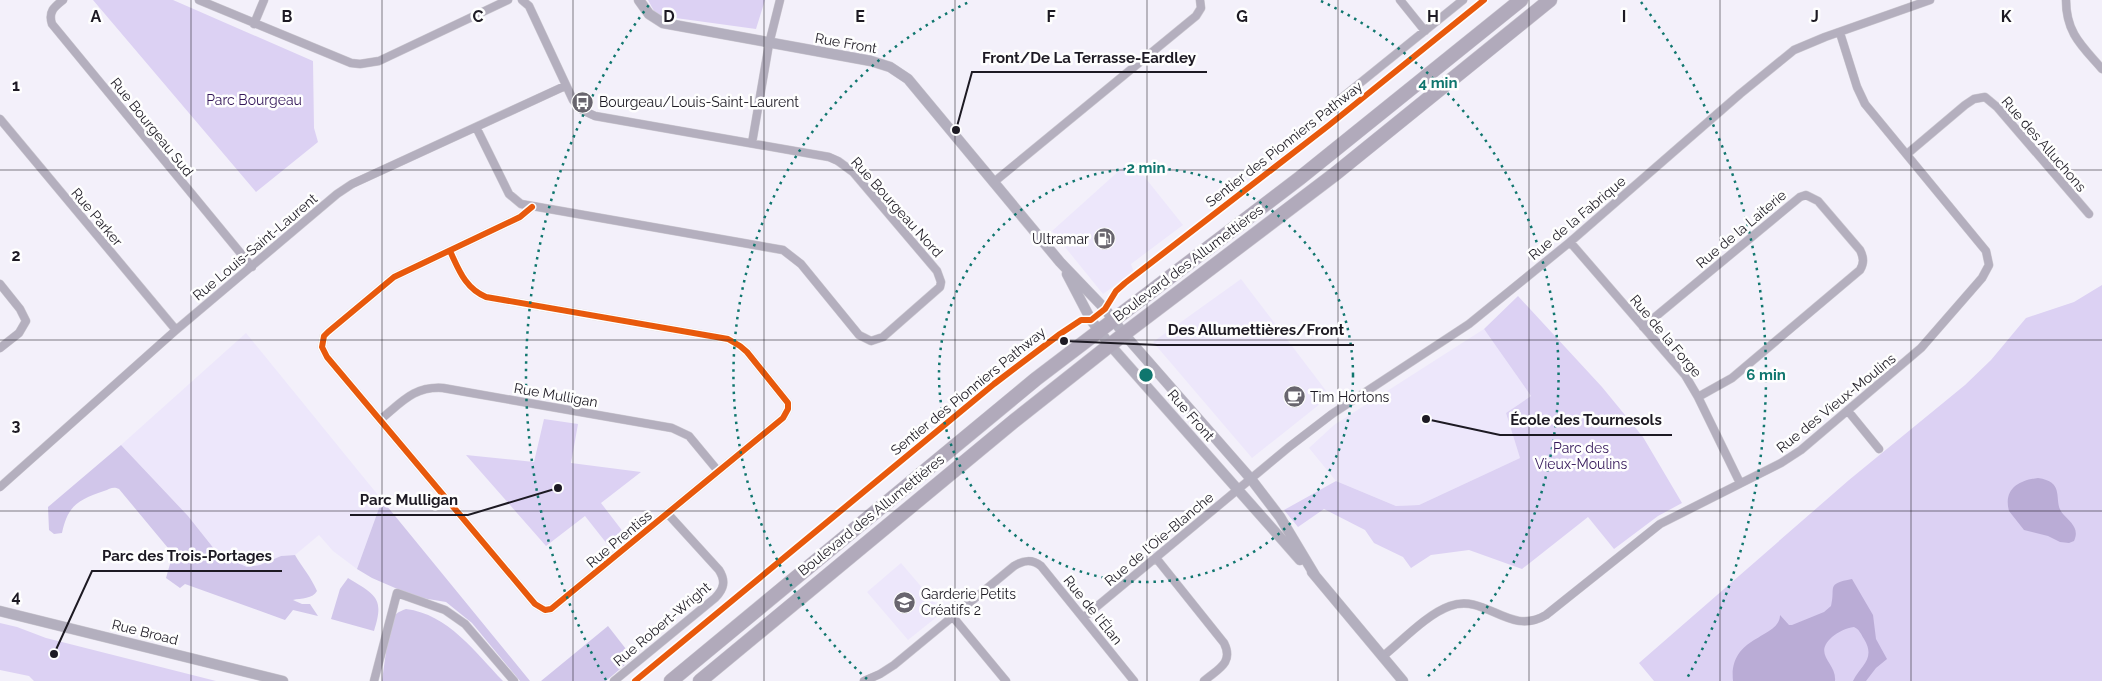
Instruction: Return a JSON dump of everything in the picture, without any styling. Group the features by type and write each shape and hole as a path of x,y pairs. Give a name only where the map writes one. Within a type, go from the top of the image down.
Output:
{"highway":[{"name":"Boulevard des Allumettières","path":"672,681 1036,379 1300,178 1521,0"},
{"name":"Boulevard des Allumettières","path":"700,681 1110,344 1335,174 1550,0"}],"street":[{"name":"Rue Bourgeau Sud","path":"63,0 53,8 51,13 52,24 252,267"},
{"path":"199,0 342,60 360,64 378,61 508,0"},
{"path":"254,24 264,0"},
{"path":"522,0 529,6 565,86"},
{"name":"Rue Front","path":"639,0 649,14 663,23 769,44 871,61 899,72 916,87 1060,262 1105,309 1124,334 1251,479 1280,517 1316,577"},
{"path":"752,143 769,44 780,0"},
{"path":"994,182 1196,16 1201,8 1200,0"},
{"path":"1400,0 1425,31"},
{"path":"1339,100 1463,0"},
{"name":"Rue de la Fabrique","path":"1251,479 1332,414 1469,324 1570,242 1740,94 1794,50 1930,0"},
{"path":"2066,0 2066,16 2072,31 2102,69"},
{"name":"Rue des Vieux-Moulins","path":"1382,657 1439,611 1451,605 1476,606 1523,622 1538,620 1660,524 1791,458 1930,340 1982,278 1989,264 1986,252 1907,154 1871,113 1861,97 1840,33"},
{"name":"Rue Louis-Saint-Laurent","path":"0,488 176,330 345,189 565,86"},
{"name":"Rue Bourgeau Nord","path":"476,127 509,194 521,204 783,250 801,264 859,335 870,341 883,336 937,292 941,282 937,271 846,166 829,157 589,114 577,106 565,86"},
{"name":"Rue des Alluchons","path":"1907,154 1965,104 1974,99 1985,97 1997,107 2089,214"},
{"name":"Rue Parker","path":"0,119 176,330"},
{"name":"Rue de la Laiterie","path":"1643,327 1800,196 1806,195 1818,201 1860,250 1863,264 1860,270 1732,378 1698,397"},
{"name":"Rue Prentiss","path":"450,251 465,281 478,293 486,296 720,337 740,346 785,398 788,409 783,418 558,606 545,610 535,604 328,356 322,346 322,342 328,332 394,277 520,217 532,207"},
{"name":"Rue de la Forge","path":"1570,242 1679,367 1698,397 1740,483"},
{"name":"Rue Front","path":"1060,262 1091,320 1110,344 1316,577 1403,681"},
{"path":"0,284 20,309 26,321 19,333 0,348"},
{"name":"Rue Mulligan","path":"381,419 417,390 443,388 672,428 689,436 718,471"},
{"path":"1848,411 1879,449"},
{"name":"Rue de l'Oie-Blanche","path":"1083,618 1251,479"},
{"name":"Rue Robert-Wright","path":"614,681 715,598 723,588 723,576 719,570 668,514"},
{"path":"1156,558 1224,643 1228,651 1228,658 1225,664 1204,681"},
{"name":"Rue de l'Élan","path":"953,617 1014,566 1024,561 1029,561 1041,566 1134,681"},
{"path":"374,681 398,594 445,610 465,624 514,681"},
{"name":"Rue Broad","path":"0,611 283,681"},
{"path":"864,681 882,678 953,617 1006,681"}],"shaded area":[{"path":"1131,160 1183,225 1131,264 1134,272 1103,294 1052,231"},
{"path":"1241,279 1330,396 1252,458 1153,342"},
{"path":"1484,329 1531,396 1506,413 1520,458 1419,505 1396,506 1336,481 1309,448 1334,425"},
{"path":"246,333 382,500 357,569 333,551 319,535 295,555 281,556 260,565 247,567 219,555 188,516 121,445"},
{"path":"121,445 188,516 219,555 247,567 260,565 281,556 295,555 317,591 310,597 293,600 302,604 310,604 318,616 293,610 285,620 185,584 180,588 166,578 170,564 168,548 117,488 87,497 76,505 67,516 62,533 54,534 49,530 48,507"},
{"path":"2038,478 2047,480 2056,488 2060,509 2075,529 2076,536 2074,541 2069,543 2060,542 2048,536 2024,530 2009,511 2008,497 2014,487 2025,481"},
{"path":"382,500 530,681 520,681 472,623 446,602 416,597 372,578 357,569"},
{"name":"Garderie Petits Créatifs 2","path":"901,563 943,612 908,640 867,592"},
{"path":"348,578 371,593 378,604 374,631 331,619 340,589"},
{"path":"1852,579 1873,615 1876,639 1887,659 1876,668 1866,681 1853,681 1868,657 1867,646 1862,635 1854,627 1839,632 1826,643 1825,654 1833,669 1835,681 1733,681 1734,666 1738,655 1746,646 1772,629 1778,623 1780,615 1789,625 1792,625 1824,612 1831,606 1833,587 1838,583"},
{"path":"406,609 421,612 435,618 448,627 472,647 503,681 382,681 390,622 396,614"},
{"path":"608,626 633,658 606,681 541,681"}],"green space":[{"name":"Parc Bourgeau","path":"93,0 173,0 313,61 314,128 318,142 256,192"},
{"path":"648,0 765,0 756,29 661,16 654,11"},
{"path":"2102,285 2102,681 1654,681 1639,663 1849,480 1965,385 1991,360 2026,318 2074,302"},
{"name":"Parc des Vieux-Moulins","path":"1518,296 1602,387 1643,437 1682,503 1658,516 1614,549 1588,517 1522,569 1469,550 1431,555 1411,568 1403,557 1374,543 1365,530 1324,509 1298,527 1284,510 1336,481 1396,506 1419,505 1520,458 1506,413 1531,396 1484,329"},
{"path":"544,419 578,424 571,463 641,472 601,503 627,537 611,549 585,516 546,546 466,455 534,462"},
{"path":"0,623 46,638 216,681 34,681 29,676 0,670"}],"cycle path":[{"name":"Sentier des Pionniers Pathway","path":"635,681 994,384 1081,320 1091,320 1105,309 1116,291 1125,283 1328,126 1484,0"},
{"path":"450,251 468,284 486,297 728,339 747,352 788,403 788,409 783,418 551,609 545,610 535,604 327,357 322,347 324,336 328,332 394,277 520,217 532,207"}],"place":[{"name":"Bourgeau/Louis-Saint-Laurent","path":"583,102"},
{"name":"Front/De La Terrasse-Eardley","path":"956,130"},
{"name":"Ultramar","path":"1105,239"},
{"name":"Des Allumettières/Front","path":"1064,341"},
{"name":"Tim Hortons","path":"1294,397"},
{"name":"École des Tournesols","path":"1426,419"},
{"name":"Parc Mulligan","path":"558,488"},
{"name":"Garderie Petits Créatifs 2","path":"905,602"},
{"name":"Parc des Trois-Portages","path":"54,654"}]}
